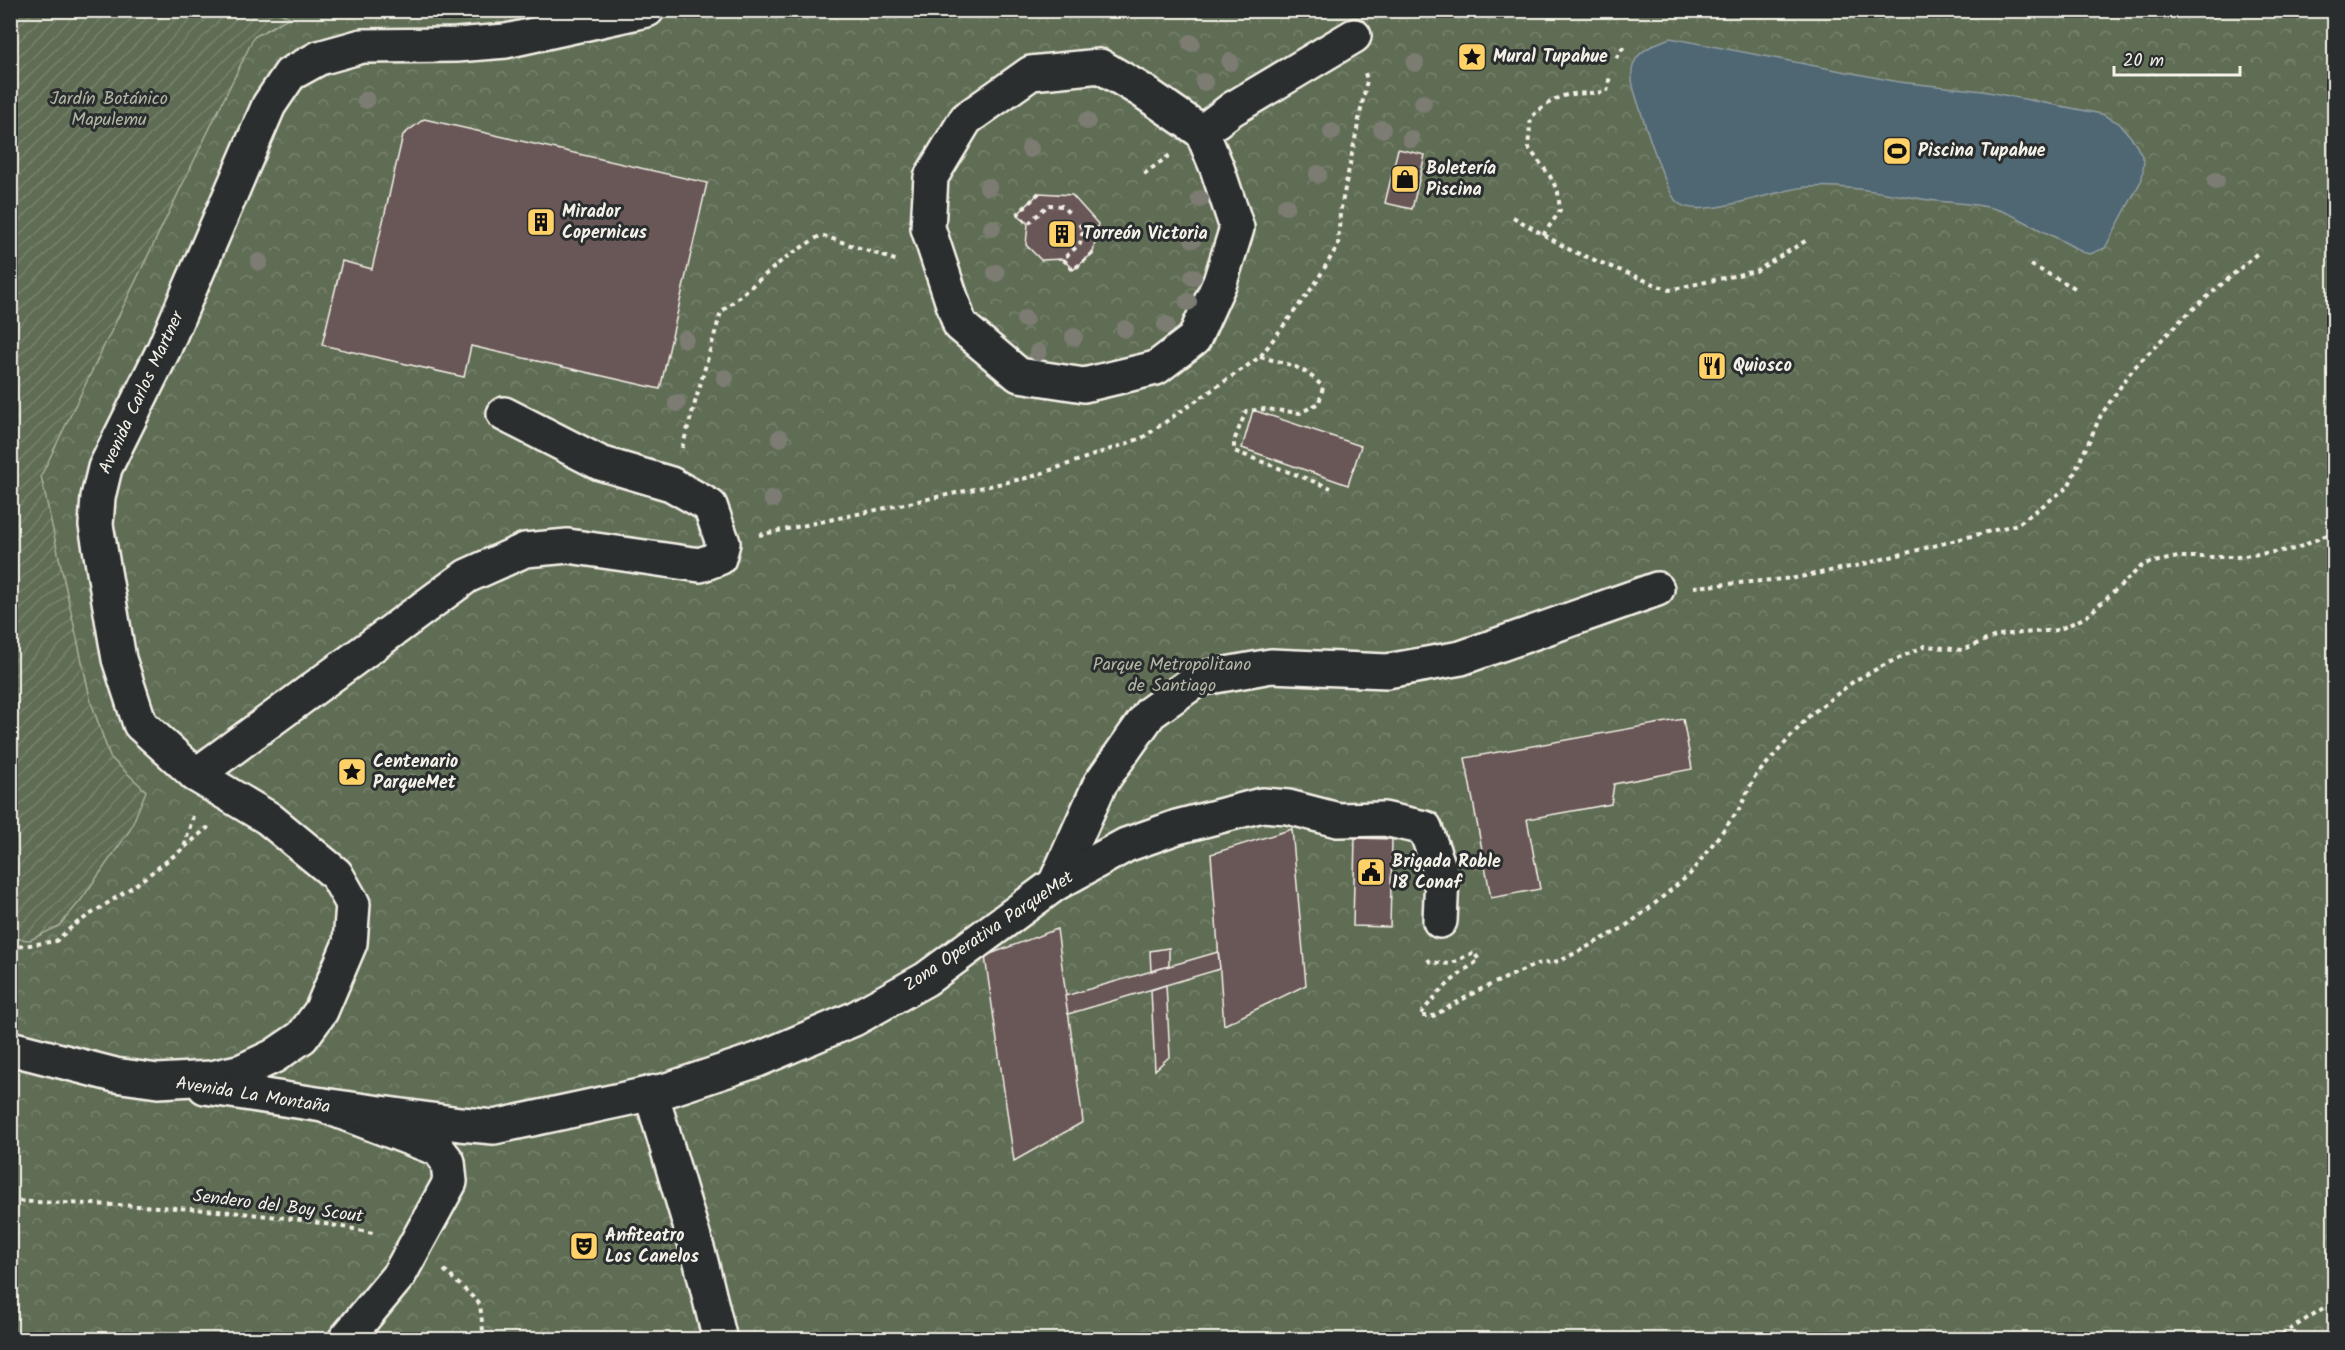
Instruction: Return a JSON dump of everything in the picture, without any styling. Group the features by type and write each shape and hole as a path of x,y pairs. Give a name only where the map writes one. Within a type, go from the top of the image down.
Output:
{"street":[{"name":"Avenida Carlos Martner","path":"10,1048 116,1075 158,1081 212,1078 242,1071 274,1056 302,1037 321,1011 350,943 353,904 336,874 268,818 196,775 140,724 119,659 96,525 98,497 105,468 164,349 269,105 290,74 318,58 362,46 456,45 506,41 647,10"},
{"path":"1202,132 1232,109 1354,36"},
{"path":"1100,66 1141,90 1202,132 1237,228 1220,282 1194,339 1156,368 1084,385 1019,375 960,325 928,228 931,177 966,119 1031,73 1100,66"},
{"path":"196,775 467,576 525,550 568,546 700,565 719,558 723,543 710,507 671,484 600,463 504,414"},
{"path":"1055,884 1100,784 1150,713 1198,679 1271,666 1387,671 1461,658 1657,589"},
{"name":"Zona Operativa ParqueMet","path":"323,1104 494,1127 651,1094 700,1080 757,1060 854,1019 926,979 1055,884 1126,845 1177,826 1262,806 1288,807 1328,818 1384,819 1425,828 1442,876 1440,921"},
{"name":"Avenida La Montaña","path":"158,1081 323,1104 438,1149 448,1162 450,1182 399,1275 345,1340"},
{"path":"651,1094 701,1262 720,1340"}],"path":[{"path":"1616,58 1624,46"},
{"path":"1543,234 1560,212 1558,192 1550,176 1528,147 1531,117 1561,95 1576,92 1607,92 1610,75"},
{"path":"1039,193 1017,213 1028,224 1048,205 1062,206 1069,213"},
{"path":"1513,217 1572,251 1669,290 1756,271 1807,240"},
{"path":"1079,224 1083,230 1080,244 1063,260 1073,270 1093,253"},
{"path":"671,484 721,312 785,258 821,235 944,277"},
{"path":"1657,589 1795,578 1860,565 2018,524 2068,487 2101,415 2132,370 2183,318 2260,251"},
{"path":"2031,265 2075,288"},
{"path":"1260,357 1309,372 1323,387 1319,403 1300,413 1265,409 1246,411 1234,441 1234,452 1331,488"},
{"path":"1440,921 1427,955 1430,962 1450,964 1474,952 1479,960 1430,999 1420,1016 1433,1016 1479,990 1537,964 1560,961 1623,928 1647,910 1690,874 1740,808 1754,778 1810,715 1854,681 1886,664 1925,646 1962,650 1998,635 2058,630 2086,617 2144,564 2178,557 2237,557 2295,549 2334,532"},
{"path":"10,948 56,941 74,925 134,886 184,848 194,810"},
{"name":"Sendero del Boy Scout","path":"10,1201 211,1209 336,1225 416,1243"},
{"path":"416,1243 480,1304 484,1340"},
{"path":"2274,1340 2334,1301"}],"green space":[{"name":"Jardín Botánico Mapulemu","path":"11,10 271,10 290,17 254,37 41,476 91,702 110,757 146,791 130,830 81,900 59,926 30,940 10,938"},
{"name":"Parque Metropolitano de Santiago","path":"10,11 2334,11 2334,1339 11,1339"}],"water":[{"name":"Piscina Tupahue","path":"1670,38 1899,82 1983,91 2102,114 2119,123 2134,141 2144,160 2142,179 2105,248 2090,254 1998,209 1853,188 1807,187 1721,206 1689,208 1678,203 1667,184 1647,132 1632,79 1634,62 1638,56 1644,50"}],"building":[{"name":"Mirador Copernicus","path":"424,119 707,183 660,389 471,346 464,377 322,345 342,261 372,269 403,135"},
{"name":"Boletería Piscina","path":"1398,149 1425,155 1412,209 1385,203"},
{"name":"Torreón Victoria","path":"1039,193 1072,195 1098,224 1093,253 1073,270 1063,259 1041,260 1026,245 1028,224 1018,214"},
{"path":"1253,410 1361,446 1348,485 1242,448"},
{"path":"1683,719 1692,769 1614,784 1611,804 1527,819 1540,889 1491,898 1465,758"},
{"path":"1292,829 1306,985 1224,1025 1211,854"},
{"path":"1355,838 1392,839 1390,927 1353,926"},
{"path":"1057,929 1083,1122 1014,1161 985,956"},
{"path":"1169,948 1169,966 1151,971 1150,951"},
{"path":"1218,952 1220,969 1068,1014 1065,996"},
{"path":"1166,985 1170,1056 1155,1070 1151,990"}],"place":[{"name":"Mural Tupahue","path":"1472,57"},
{"name":"Piscina Tupahue","path":"1897,151"},
{"name":"Boletería Piscina","path":"1405,179"},
{"name":"Mirador Copernicus","path":"541,222"},
{"name":"Torreón Victoria","path":"1062,234"},
{"name":"Quiosco","path":"1712,366"},
{"name":"Centenario ParqueMet","path":"352,772"},
{"name":"Brigada Roble 18 Conaf","path":"1371,872"},
{"name":"Anfiteatro Los Canelos","path":"584,1246"}]}
